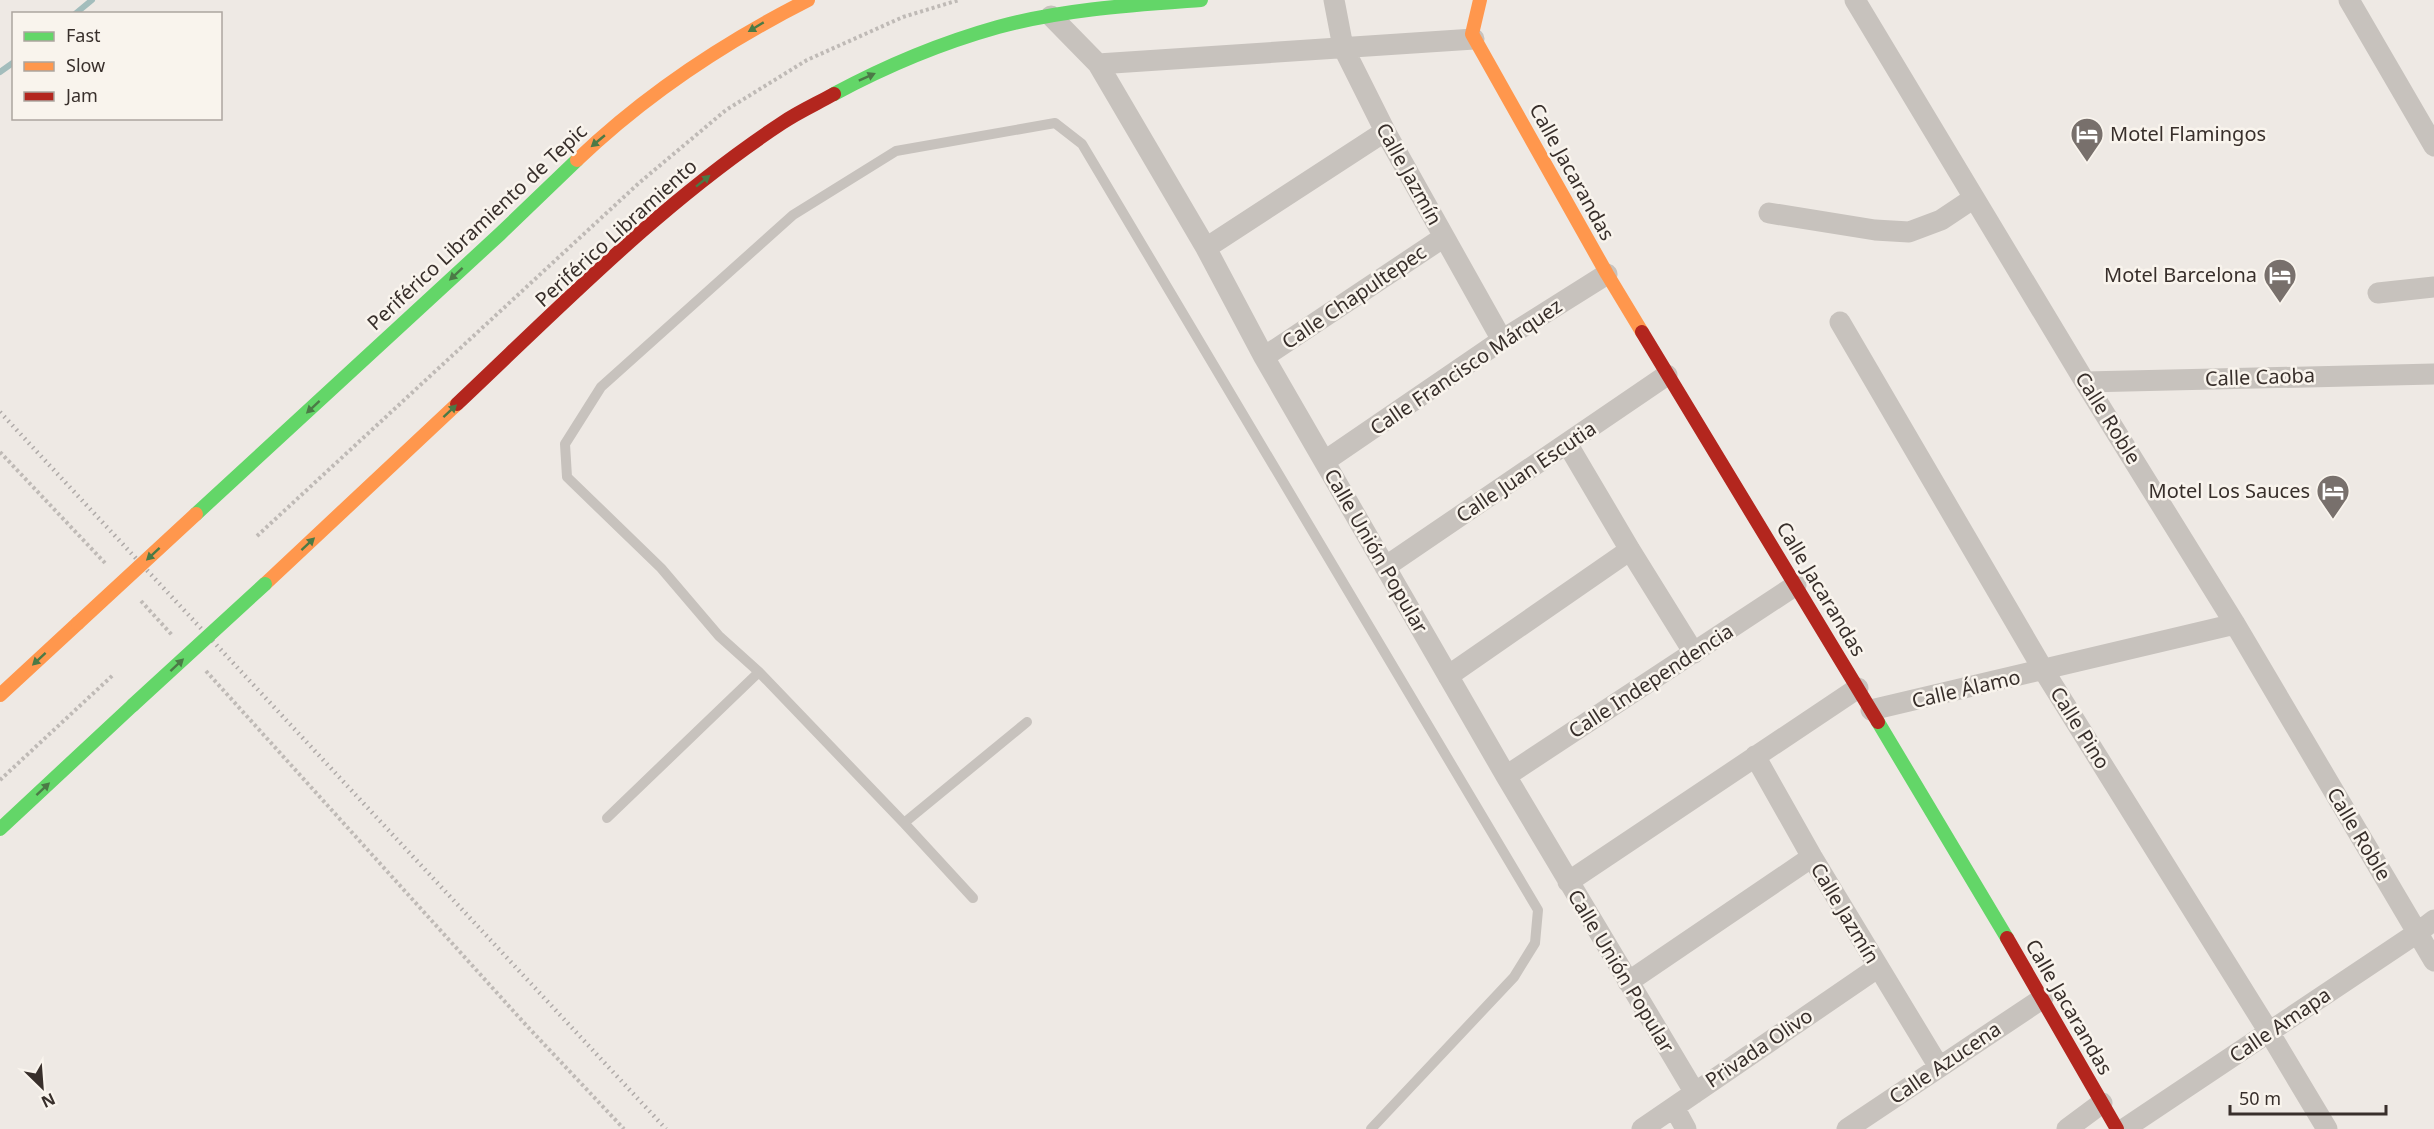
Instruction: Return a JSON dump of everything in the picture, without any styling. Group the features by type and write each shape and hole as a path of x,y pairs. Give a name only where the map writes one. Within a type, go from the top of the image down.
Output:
{"main road":[{"name":"Periférico Libramiento de Tepic","path":"0,695 582,155 646,100 708,56 773,17 808,0"},
{"name":"Periférico Libramiento","path":"0,829 644,229 719,168 783,122 858,81 930,50 999,27 1110,7 1201,0"},
{"path":"1474,39 1472,34 1480,0"},
{"name":"Calle Jacarandas","path":"1474,39 1607,274 2043,998 2117,1129"}],"street":[{"name":"Calle Jazmín","path":"1334,0 1342,47 1386,134 1502,340"},
{"name":"Calle Roble","path":"1855,0 2085,382 2235,624 2434,961"},
{"path":"2349,0 2434,146"},
{"name":"Calle Unión Popular","path":"1051,16 1098,64 1206,248 1264,357 1506,776 1695,1093"},
{"path":"1098,64 1474,39"},
{"path":"1206,248 1381,134 1386,134"},
{"path":"1769,213 1875,230 1909,232 1941,220 1974,198"},
{"name":"Calle Chapultepec","path":"1264,357 1443,237"},
{"name":"Calle Francisco Márquez","path":"1325,461 1502,340 1607,274"},
{"path":"2378,293 2434,287"},
{"name":"Calle Pino","path":"1840,322 2044,671 2270,1032 2326,1129"},
{"name":"Calle Juan Escutia","path":"1385,567 1568,445 1667,375"},
{"name":"Calle Caoba","path":"2085,382 2432,377"},
{"path":"1568,445 1694,653"},
{"path":"1448,676 1630,550"},
{"name":"Calle Independencia","path":"1506,776 1796,585"},
{"name":"Calle Álamo","path":"1871,710 2044,671 2235,624"},
{"path":"1568,882 1858,688"},
{"name":"Calle Jazmín","path":"1755,756 1877,968 1939,1067"},
{"path":"1628,982 1812,857"},
{"name":"Calle Amapa","path":"2124,1129 2434,920"},
{"name":"Privada Olivo","path":"1642,1129 1877,968"},
{"name":"Calle Azucena","path":"1847,1129 2043,998"},
{"path":"2067,1129 2102,1103"},
{"path":"1674,1107 1686,1129"}],"lane":[{"path":"973,898 759,672 719,636 661,568 567,477 566,444 602,387 793,215 896,151 1055,123 1082,144 1538,910 1535,943 1514,977 1371,1129"},
{"path":"607,818 759,672"},
{"path":"904,823 1027,722"}],"path":[{"path":"0,452 105,564"},
{"path":"138,598 178,641"},
{"path":"203,667 518,1016 624,1129"},
{"path":"0,780 113,675"}],"waterway":[{"path":"77,12 92,0"},
{"path":"0,72 12,63"}],"railway":[{"path":"0,412 666,1129"}],"traffic: fast":[{"path":"834,94 914,56 998,27 1073,12 1201,0"},
{"path":"196,514 577,160"},
{"path":"133,705 265,584"},
{"path":"0,829 133,705"},
{"path":"1878,722 2007,938"}],"traffic: slow":[{"path":"577,160 630,113 686,71 808,0"},
{"path":"1480,0 1472,34 1642,332"},
{"path":"265,584 457,404"},
{"path":"78,623 196,514"},
{"path":"0,695 78,623"}],"traffic: jam":[{"path":"457,404 614,256 695,186 782,123 834,94"},
{"path":"1642,332 1878,722"},
{"path":"2007,938 2117,1129"}],"place":[{"name":"Motel Flamingos","path":"2087,163"},
{"name":"Motel Barcelona","path":"2280,304"},
{"name":"Motel Los Sauces","path":"2333,520"}]}
